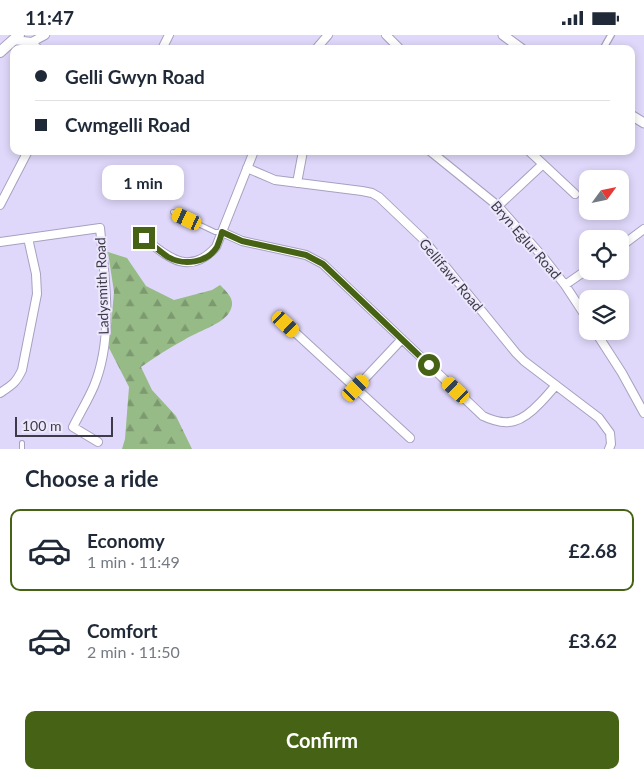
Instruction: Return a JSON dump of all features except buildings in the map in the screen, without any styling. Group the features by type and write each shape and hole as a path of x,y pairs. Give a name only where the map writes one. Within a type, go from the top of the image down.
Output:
{"main road":[{"path":"0,52 16,38"}],"street":[{"path":"16,38 33,41 46,35"},
{"path":"319,45 328,35"},
{"path":"386,35 396,45"},
{"path":"504,35 517,45"},
{"path":"0,205 26,155"},
{"path":"144,238 167,257 180,262 201,260 210,254 216,247 252,155"},
{"path":"297,183 302,155"},
{"name":"Bryn Eglur Road","path":"435,155 498,206 543,257 579,306"},
{"path":"533,155 575,194"},
{"path":"498,206 543,164"},
{"name":"Gellifawr Road","path":"247,168 275,180 362,191 379,197 423,239 516,353 599,418 610,433 611,444 609,449"},
{"name":"Ladysmith Road","path":"28,239 100,229 106,312 105,340 94,385 73,427 98,442"},
{"path":"629,240 644,229"},
{"path":"222,232 242,241 306,255 323,264 483,416 491,420 508,422 524,417 556,385"},
{"path":"0,243 28,239 36,274 37,294 22,370 13,384 0,393"},
{"path":"565,285 579,275"},
{"path":"286,324 410,438"},
{"path":"356,388 402,339"},
{"path":"601,340 644,413"}],"lane":[{"path":"33,41 37,45"},
{"path":"173,212 215,232 222,232"},
{"path":"22,443 22,449"}],"green space":[{"path":"108,252 127,258 146,286 174,300 212,290 220,285 232,300 230,311 222,320 173,346 141,367 152,390 176,416 192,449 122,449 125,439 129,387 109,348 114,292"}],"route":[{"path":"144,238 167,257 180,262 201,260 210,254 216,247 222,232 242,241 306,255 315,259 323,264 429,365"}]}
